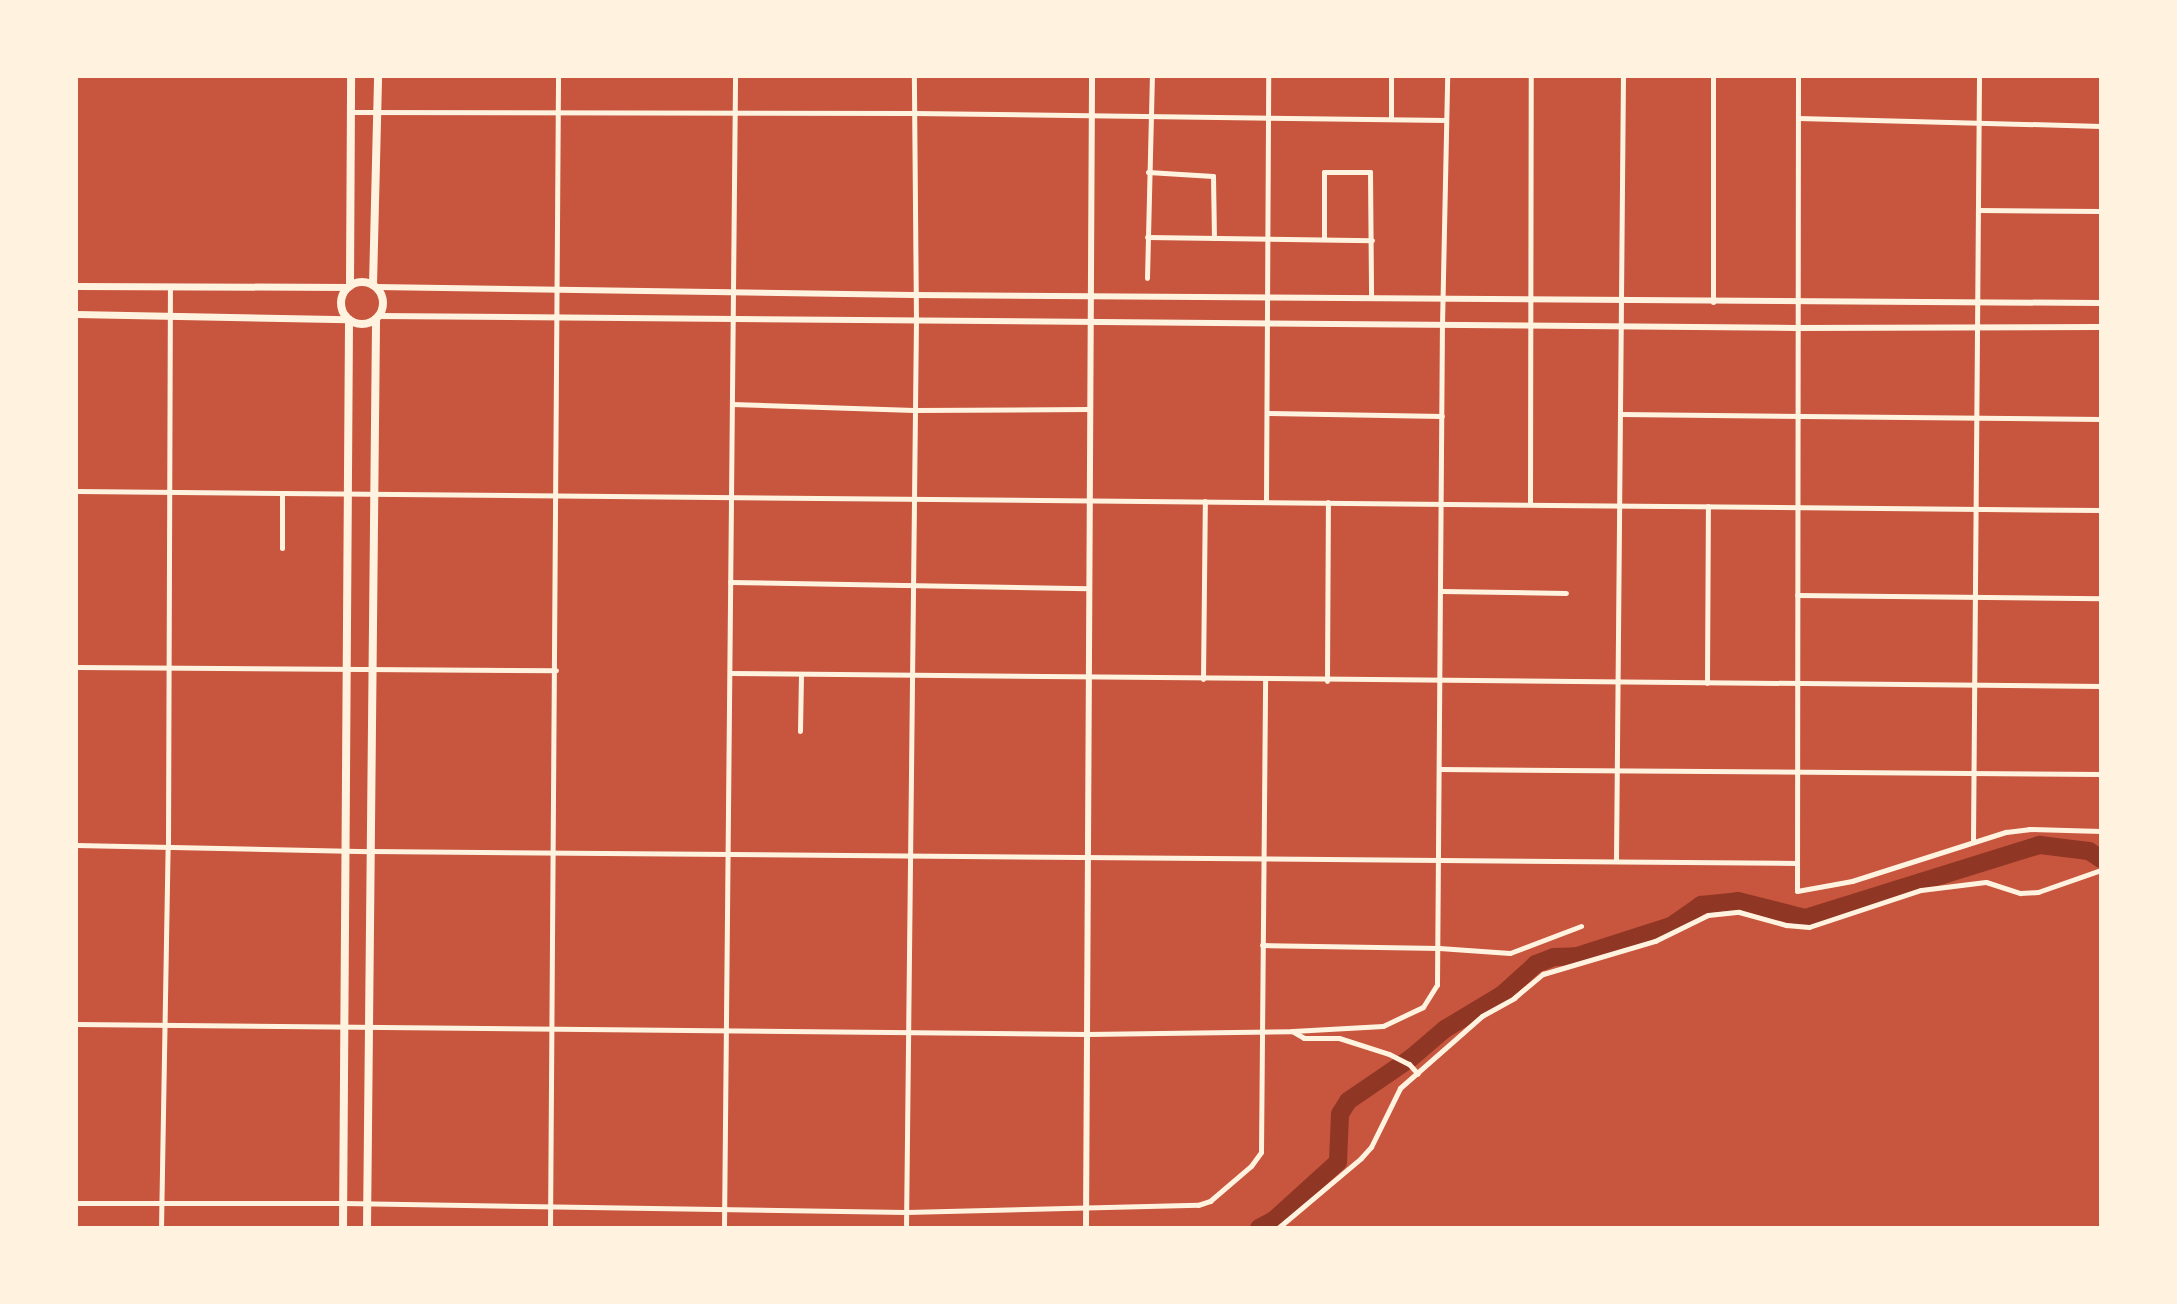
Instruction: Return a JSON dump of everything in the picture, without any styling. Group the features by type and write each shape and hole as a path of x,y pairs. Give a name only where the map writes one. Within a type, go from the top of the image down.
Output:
{"highway":[{"path":"343,1228 351,496 349,319 341,305 349,287 351,76"},
{"path":"367,1228 377,318 383,299 374,286 378,76"},
{"path":"349,287 362,282 374,286"},
{"path":"349,319 364,324 377,318"}],"main road":[{"path":"76,286 349,287"},
{"path":"76,314 349,319"}],"street":[{"path":"550,1228 558,76"},
{"path":"724,1228 735,76"},
{"path":"906,1228 916,321 913,295 914,76"},
{"path":"1086,1228 1092,76"},
{"path":"1147,278 1152,76"},
{"path":"1266,502 1268,76"},
{"path":"1391,76 1391,119"},
{"path":"76,1024 1087,1034 1357,1030 1406,1018 1432,998 1437,985 1439,948 1442,298 1447,76"},
{"path":"1530,504 1531,76"},
{"path":"1616,860 1623,76"},
{"path":"1713,76 1713,302"},
{"path":"1798,76 1797,891 1852,881 1973,841 2029,829 2101,831"},
{"path":"1973,841 1979,76"},
{"path":"351,112 913,113 1446,120"},
{"path":"1798,118 2101,126"},
{"path":"1148,172 1213,176 1214,238"},
{"path":"1324,239 1324,172 1370,172 1371,296"},
{"path":"1978,210 2101,211"},
{"path":"1147,237 1372,240"},
{"path":"161,1228 168,846 170,285"},
{"path":"374,286 913,295 2101,303"},
{"path":"377,318 1796,328 2101,327"},
{"path":"732,404 914,410 1090,409"},
{"path":"1268,413 1442,416"},
{"path":"1621,414 2101,419"},
{"path":"76,491 557,498 2101,510"},
{"path":"282,495 282,548"},
{"path":"1203,679 1205,501"},
{"path":"1327,681 1328,502"},
{"path":"1707,683 1708,506"},
{"path":"730,582 1088,588"},
{"path":"1442,591 1566,593"},
{"path":"1797,595 2101,598"},
{"path":"76,667 556,670"},
{"path":"730,673 1087,679 2101,686"},
{"path":"800,731 801,674"},
{"path":"76,1203 343,1203 906,1212 1198,1205 1210,1201 1251,1166 1261,1152 1265,680"},
{"path":"1440,769 2101,774"},
{"path":"76,845 370,851 1797,863"},
{"path":"1278,1228 1371,1147 1396,1094 1482,1016 1514,998 1533,979 1655,941 1708,915 1739,912 1786,925 1809,927 1829,923 1903,894 1964,882 1986,882 2020,893 2038,892 2101,870"},
{"path":"1262,945 1439,948 1510,953 1581,926"},
{"path":"1292,1031 1304,1038 1339,1038 1394,1056 1409,1064 1418,1074"}],"waterway":[{"path":"1259,1228 1274,1220 1338,1162 1340,1114 1348,1101 1411,1058 1445,1029 1503,994 1536,964 1554,957 1577,956 1671,926 1701,905 1738,901 1805,918 2040,845 2089,851 2101,859"}]}
